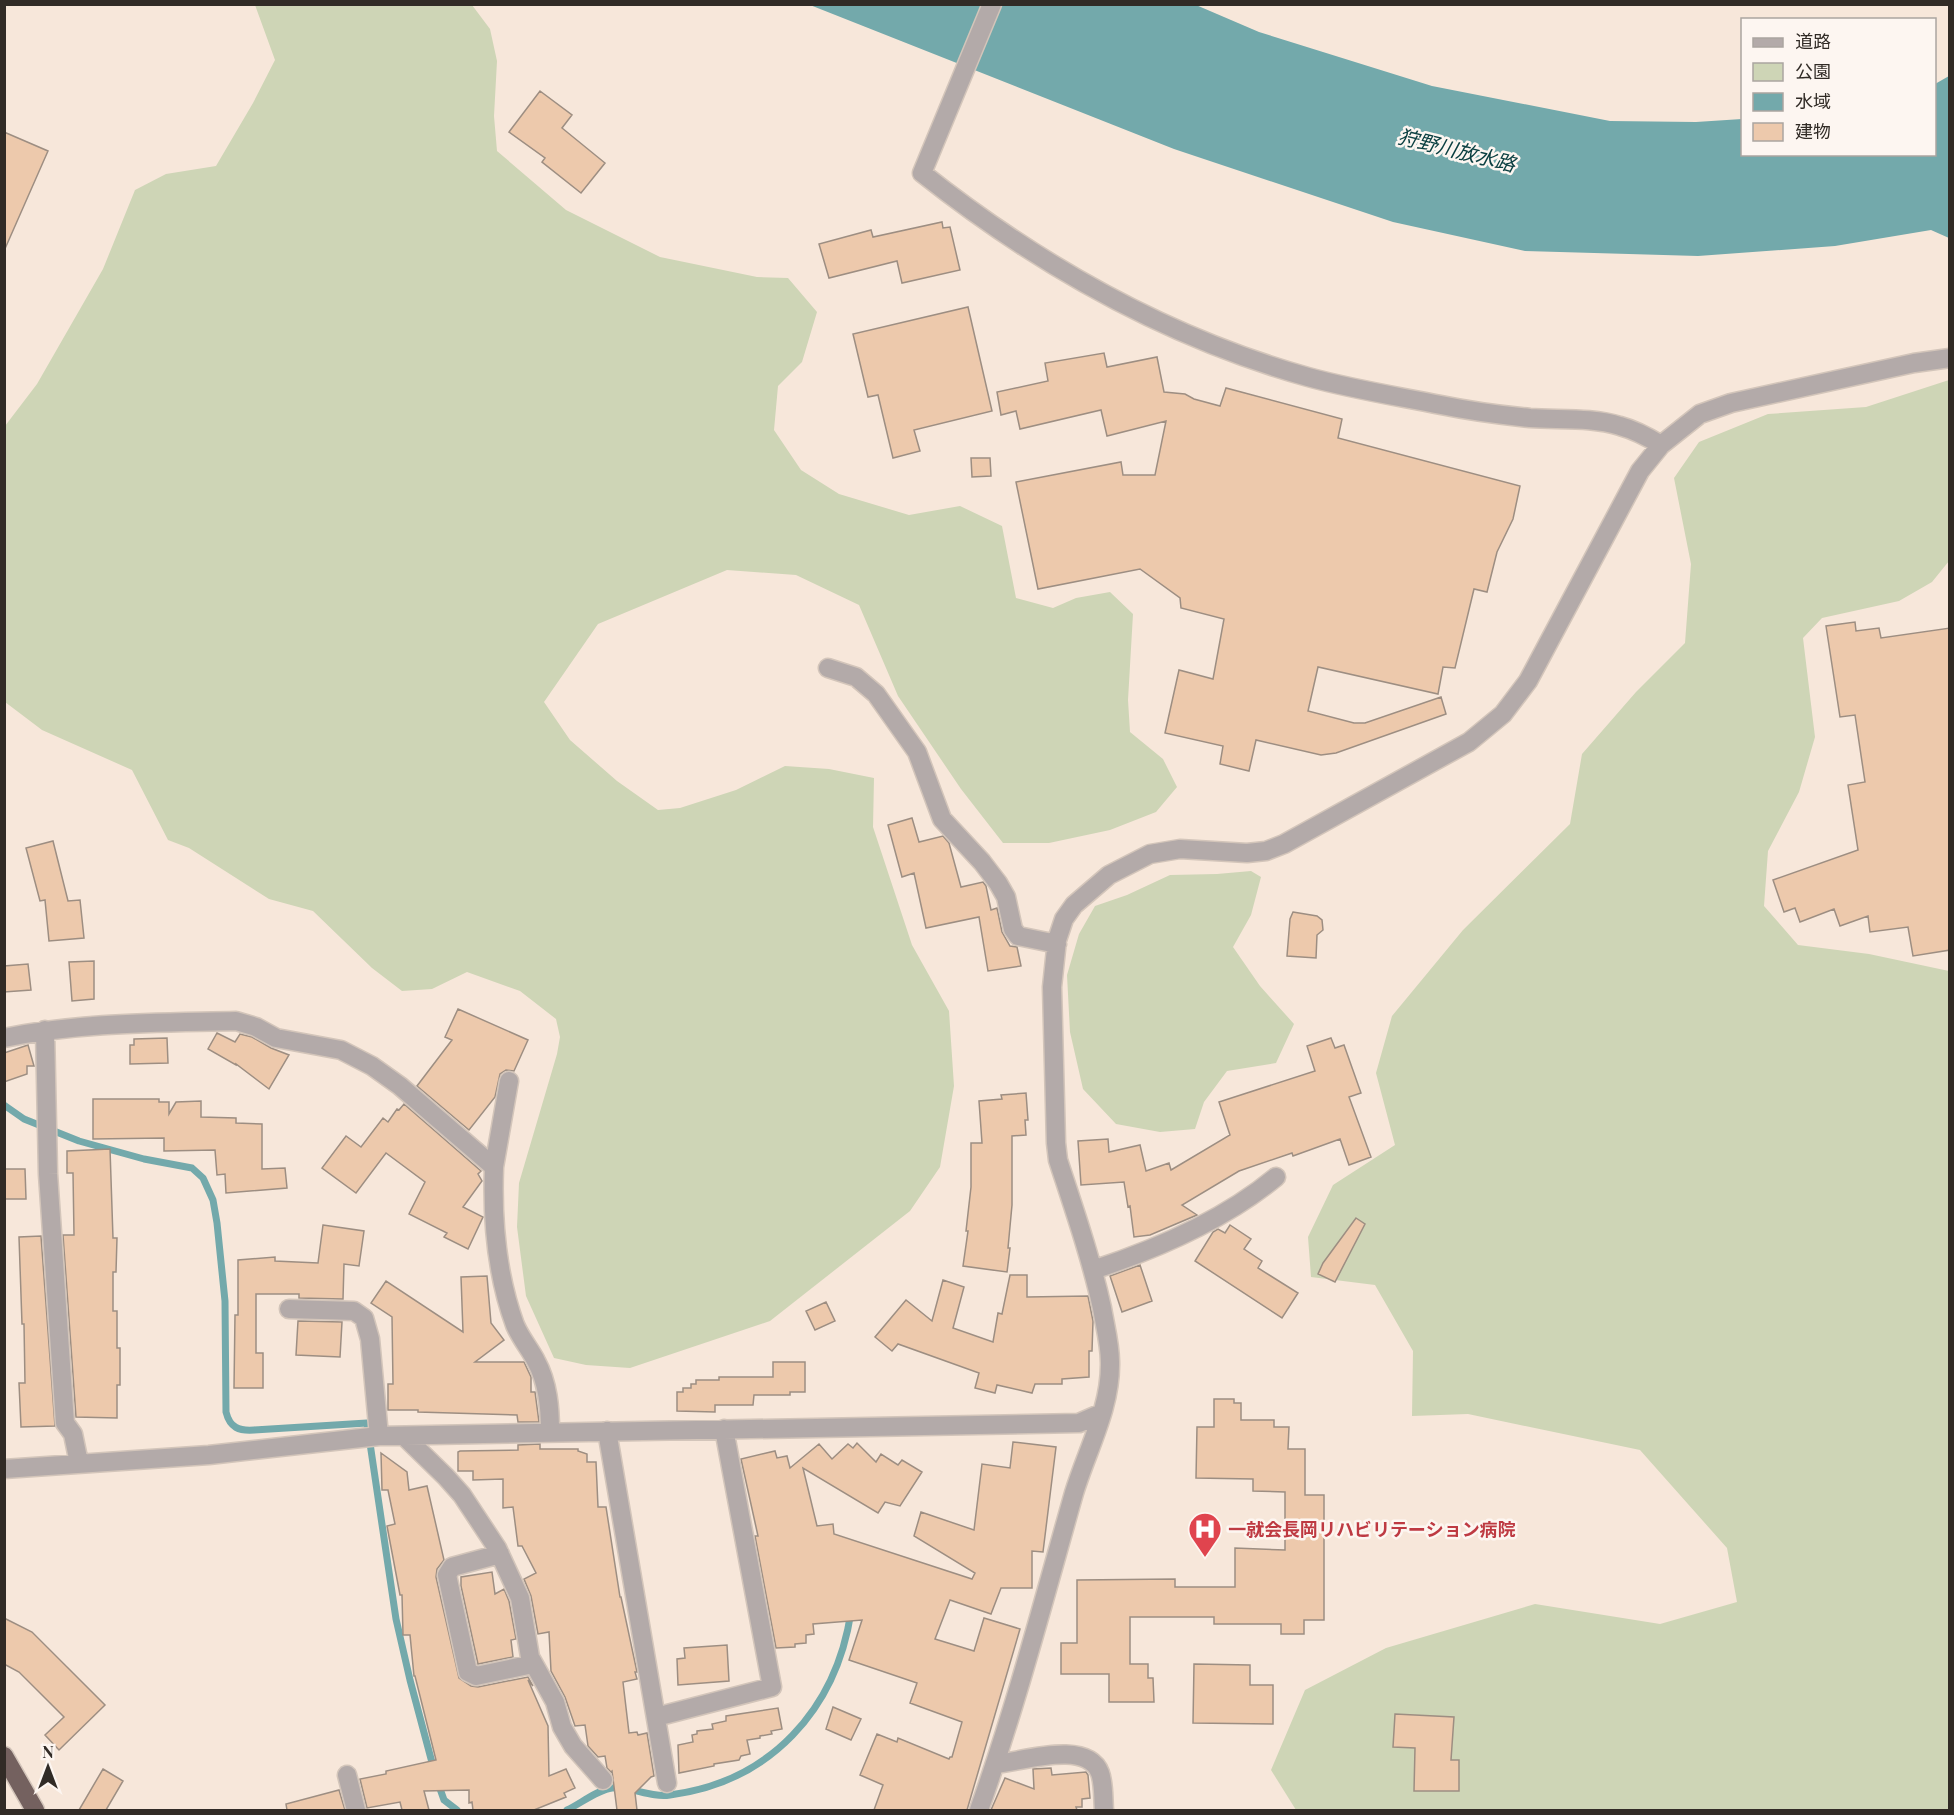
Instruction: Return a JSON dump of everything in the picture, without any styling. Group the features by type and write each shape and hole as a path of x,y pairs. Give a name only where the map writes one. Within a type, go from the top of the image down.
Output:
{"highway":[{"path":"4,1756 35,1810"}],"street":[{"path":"992,4 932,144 922,173 966,208 1062,272 1127,307 1202,341 1308,377 1452,407 1530,418 1600,422 1635,431 1661,445"},
{"path":"979,1810 996,1764 1075,1490 1107,1394 1110,1362 1106,1326 1093,1270 1058,1160 1056,1143 1052,987 1057,944 1064,920 1074,904 1109,875 1150,854 1180,849 1247,853 1266,851 1284,844 1469,742 1503,714 1528,681 1640,471 1661,445 1700,414 1731,403 1914,363 1950,358"},
{"path":"828,668 856,677 876,694 917,752 942,819 998,882 1006,897 1013,929 1018,936 1057,944"},
{"path":"4,1038 45,1030 109,1024 236,1021 255,1027 276,1038 341,1050 372,1066 400,1086 494,1167"},
{"path":"45,1030 48,1174 65,1423 73,1434 79,1463"},
{"path":"508,1081 494,1167 493,1194 500,1271 516,1328 545,1380 550,1412 550,1432"},
{"path":"1093,1270 1157,1246 1214,1218 1259,1191 1276,1177"},
{"path":"288,1309 354,1311 364,1318 370,1339 379,1436"},
{"path":"4,1470 209,1455 379,1436 1079,1423 1102,1413"},
{"path":"656,1717 772,1687 724,1429"},
{"path":"607,1431 667,1783"},
{"path":"405,1437 462,1495 500,1554 520,1598 530,1658 555,1701 562,1727 573,1746 603,1780"},
{"path":"500,1554 452,1567 447,1575 468,1672 476,1676 533,1664"},
{"path":"996,1764 1052,1754 1080,1757 1095,1765 1100,1774 1104,1810"},
{"path":"347,1775 356,1810"}],"green space":[{"path":"255,5 472,5 490,29 497,61 494,116 497,151 566,210 660,257 757,277 788,278 817,312 802,362 778,386 774,430 801,470 839,494 909,515 960,506 1002,526 1016,598 1053,608 1076,598 1110,592 1133,614 1128,700 1130,732 1163,759 1177,787 1156,812 1110,830 1049,843 1003,843 961,789 898,696 859,605 796,575 727,570 598,624 544,702 570,740 617,781 658,810 680,808 736,790 785,766 829,769 874,778 873,827 912,945 949,1011 954,1086 940,1167 910,1211 770,1321 630,1368 586,1365 554,1358 526,1296 517,1227 519,1183 557,1054 560,1037 556,1019 520,991 467,972 432,989 402,991 372,968 313,911 269,899 189,848 168,840 132,770 42,730 5,702 5,426 37,384 103,269 135,190 166,174 216,166 275,60"},
{"path":"1949,380 1949,561 1932,582 1899,601 1822,618 1803,638 1815,737 1799,792 1768,851 1764,906 1798,945 1869,954 1949,971 1949,1810 1296,1810 1271,1770 1305,1690 1386,1648 1535,1604 1660,1624 1737,1602 1727,1548 1640,1450 1468,1414 1412,1416 1413,1351 1375,1285 1311,1277 1308,1237 1333,1185 1395,1145 1376,1073 1392,1016 1463,930 1570,824 1582,754 1636,692 1685,643 1691,564 1674,478 1699,442 1768,414 1866,407"},
{"path":"1251,871 1261,877 1251,915 1233,947 1260,986 1294,1024 1276,1063 1227,1071 1204,1102 1195,1129 1160,1132 1116,1124 1083,1089 1070,1032 1067,975 1079,934 1095,906 1127,895 1170,875"}],"water":[{"name":"狩野川放水路","path":"810,5 1196,5 1259,32 1432,86 1610,121 1696,122 1741,119 1741,156 1936,156 1936,83 1949,76 1949,238 1931,230 1835,246 1698,256 1525,251 1393,222 1174,149"}],"building":[{"path":"540,91 572,115 562,128 605,163 581,193 542,162 545,158 509,132"},
{"path":"4,132 48,151 4,251"},
{"path":"942,222 943,228 950,227 960,270 902,283 897,261 829,278 819,244 871,230 873,237"},
{"path":"968,307 992,411 914,430 920,451 893,458 878,395 868,397 853,334"},
{"path":"1104,353 1107,367 1157,357 1164,392 1185,394 1194,399 1220,406 1226,388 1342,419 1338,438 1520,486 1513,519 1497,552 1487,592 1474,589 1455,668 1443,667 1438,694 1318,667 1308,711 1354,723 1365,723 1441,697 1446,714 1336,753 1321,755 1256,740 1249,771 1220,764 1223,746 1165,733 1179,670 1213,679 1224,619 1181,608 1180,598 1140,569 1038,589 1016,482 1121,462 1123,475 1155,475 1166,421 1107,436 1101,410 1020,429 1016,411 1001,415 997,392 1048,381 1045,363"},
{"path":"971,458 990,458 991,476 972,477"},
{"path":"1855,622 1856,631 1879,628 1881,638 1950,628 1950,950 1913,956 1908,927 1870,932 1868,916 1840,926 1834,909 1800,922 1795,908 1784,912 1773,880 1858,850 1848,785 1865,782 1855,715 1840,717 1826,626"},
{"path":"912,818 919,842 943,836 949,843 961,887 983,882 986,886 991,910 997,908 1002,932 1010,946 1017,947 1021,966 988,971 979,917 926,928 914,873 902,877 888,825"},
{"path":"53,841 68,901 80,900 84,938 49,941 45,900 40,901 26,848"},
{"path":"1293,912 1317,916 1322,920 1323,930 1317,935 1316,958 1287,956 1290,919"},
{"path":"94,961 94,999 72,1001 69,962"},
{"path":"28,964 31,990 4,992 4,966"},
{"path":"458,1009 528,1040 514,1071 506,1070 500,1074 495,1097 469,1130 417,1086 452,1040 445,1037"},
{"path":"217,1033 235,1042 240,1034 252,1037 289,1055 269,1089 236,1064 208,1049"},
{"path":"167,1038 168,1063 130,1064 130,1045 134,1045 134,1039"},
{"path":"1331,1038 1335,1048 1344,1045 1361,1093 1349,1097 1371,1157 1349,1165 1340,1139 1293,1156 1292,1153 1239,1171 1182,1205 1197,1215 1150,1235 1134,1237 1124,1182 1081,1185 1078,1141 1108,1139 1109,1152 1140,1145 1146,1171 1169,1163 1171,1170 1230,1135 1219,1102 1315,1071 1307,1046"},
{"path":"28,1045 34,1066 27,1066 27,1074 4,1082 4,1053"},
{"path":"1026,1093 1028,1120 1025,1120 1026,1135 1012,1136 1012,1205 1007,1272 963,1266 971,1187 971,1143 982,1143 979,1101 1002,1099 1001,1095"},
{"path":"93,1099 159,1099 159,1102 169,1102 169,1114 176,1102 201,1101 201,1117 236,1118 236,1123 262,1124 262,1169 285,1168 287,1188 226,1193 225,1174 217,1175 215,1150 164,1151 164,1138 93,1139"},
{"path":"404,1104 481,1171 478,1174 482,1181 463,1207 483,1217 468,1249 444,1237 447,1233 409,1214 425,1182 386,1153 356,1193 322,1168 346,1136 361,1147 383,1118 388,1122 397,1109 399,1110"},
{"path":"110,1149 113,1238 117,1238 116,1272 113,1272 113,1311 117,1311 117,1348 120,1348 117,1418 76,1417 63,1235 74,1235 73,1173 67,1173 67,1151"},
{"path":"4,1169 25,1169 26,1199 4,1199"},
{"path":"1356,1218 1365,1224 1335,1282 1318,1274 1323,1263"},
{"path":"323,1225 364,1231 359,1266 344,1264 343,1299 299,1298 299,1294 256,1294 256,1353 263,1353 263,1388 234,1388 238,1260 275,1257 275,1261 318,1263"},
{"path":"1230,1225 1251,1239 1244,1249 1262,1261 1258,1268 1298,1293 1282,1318 1195,1261 1213,1232 1218,1229 1225,1233"},
{"path":"41,1236 55,1426 21,1427 19,1383 25,1383 19,1237"},
{"path":"1140,1265 1152,1301 1122,1312 1110,1276"},
{"path":"1010,1275 1027,1275 1027,1297 1088,1296 1093,1321 1092,1351 1089,1351 1089,1377 1062,1379 1062,1384 1035,1384 1032,1393 997,1385 995,1393 975,1388 979,1373 898,1344 892,1351 875,1337 906,1300 932,1321 943,1280 964,1287 953,1328 993,1342 998,1313 1002,1314"},
{"path":"487,1276 491,1323 504,1340 475,1362 524,1362 531,1377 531,1392 535,1392 539,1422 518,1422 517,1415 388,1410 388,1384 393,1384 392,1317 371,1303 386,1281 463,1332 461,1277"},
{"path":"826,1302 835,1321 815,1330 806,1311"},
{"path":"298,1321 342,1322 340,1357 296,1355"},
{"path":"773,1362 805,1362 805,1392 790,1392 790,1395 754,1395 753,1405 715,1405 715,1412 677,1411 677,1392 683,1392 683,1388 691,1388 691,1384 696,1384 696,1380 719,1380 719,1377 773,1377"},
{"path":"1214,1399 1234,1399 1234,1403 1241,1403 1241,1420 1274,1420 1274,1427 1289,1427 1288,1449 1305,1449 1305,1495 1324,1495 1324,1620 1304,1620 1304,1634 1281,1634 1281,1624 1214,1624 1214,1617 1130,1617 1130,1664 1148,1664 1148,1678 1153,1678 1154,1702 1109,1702 1109,1674 1061,1674 1061,1643 1077,1643 1077,1580 1175,1579 1175,1587 1235,1587 1235,1548 1285,1550 1285,1492 1253,1491 1253,1479 1196,1478 1197,1427 1214,1427"},
{"path":"1013,1442 1056,1447 1043,1552 1032,1551 1032,1588 1001,1588 991,1614 950,1600 935,1639 974,1651 984,1618 1020,1629 967,1810 874,1810 883,1785 860,1775 877,1734 897,1742 898,1738 949,1759 952,1757 962,1722 910,1703 917,1683 849,1660 862,1620 813,1624 814,1634 806,1635 806,1643 795,1644 795,1647 776,1648 755,1536 758,1536 741,1459 775,1451 777,1458 787,1456 790,1468 819,1444 832,1459 848,1444 853,1448 857,1443 876,1462 881,1454 898,1465 902,1460 922,1472 900,1506 885,1502 878,1513 803,1468 817,1526 833,1524 834,1534 972,1579 975,1573 914,1536 921,1512 974,1530 982,1464 1010,1468"},
{"path":"540,1444 540,1449 578,1449 587,1454 587,1462 596,1462 598,1507 606,1507 620,1597 637,1672 635,1672 637,1679 623,1682 629,1733 637,1732 638,1735 647,1733 654,1776 635,1793 637,1810 617,1810 612,1771 607,1768 605,1756 598,1757 588,1746 585,1725 575,1726 565,1697 551,1671 549,1632 538,1634 531,1596 524,1579 536,1573 522,1546 518,1546 513,1507 503,1508 503,1479 473,1480 473,1471 458,1471 458,1452 460,1451 518,1450 518,1445"},
{"path":"381,1453 407,1472 409,1490 427,1486 444,1560 437,1569 436,1577 459,1678 471,1686 478,1687 528,1677 548,1726 549,1776 566,1769 575,1788 564,1793 566,1797 534,1810 473,1810 472,1802 469,1803 469,1790 424,1791 429,1810 402,1810 400,1802 367,1808 360,1779 436,1760 414,1676 410,1635 403,1635 402,1595 400,1595 387,1526 395,1524 388,1490 382,1490"},
{"path":"492,1572 495,1594 504,1589 509,1601 516,1639 511,1640 513,1657 478,1664 461,1577"},
{"path":"4,1618 32,1632 105,1705 59,1750 45,1735 64,1717 19,1672 4,1664"},
{"path":"727,1645 729,1681 678,1685 677,1659 685,1658 684,1648"},
{"path":"1194,1664 1250,1665 1250,1685 1273,1685 1273,1724 1193,1723"},
{"path":"833,1707 861,1719 851,1740 826,1729"},
{"path":"778,1708 782,1729 771,1731 772,1734 760,1736 760,1738 747,1740 750,1754 741,1756 739,1760 679,1773 678,1745 693,1742 692,1735 697,1734 697,1731 713,1729 712,1724 726,1721 726,1716"},
{"path":"1395,1714 1454,1717 1451,1760 1459,1760 1459,1791 1414,1791 1415,1748 1393,1747"},
{"path":"1051,1768 1052,1775 1086,1772 1090,1798 1082,1799 1082,1807 1076,1807 1077,1810 991,1810 1005,1778 1034,1789 1033,1769"},
{"path":"103,1769 123,1781 106,1810 79,1810"},
{"path":"339,1790 345,1810 287,1810 286,1804"}],"waterway":[{"path":"4,1105 24,1119 79,1141 144,1159 192,1168 203,1178 213,1200 217,1223 225,1301 226,1412 233,1425 249,1430 367,1423 396,1619 434,1770"},
{"path":"567,1810 595,1794 612,1788 670,1795 706,1787 738,1775 767,1757 792,1735 814,1710 830,1680 843,1647 851,1612"},
{"path":"438,1783 444,1800 457,1810"}],"place":[{"name":"一就会長岡リハビリテーション病院","path":"1205,1558"}]}
